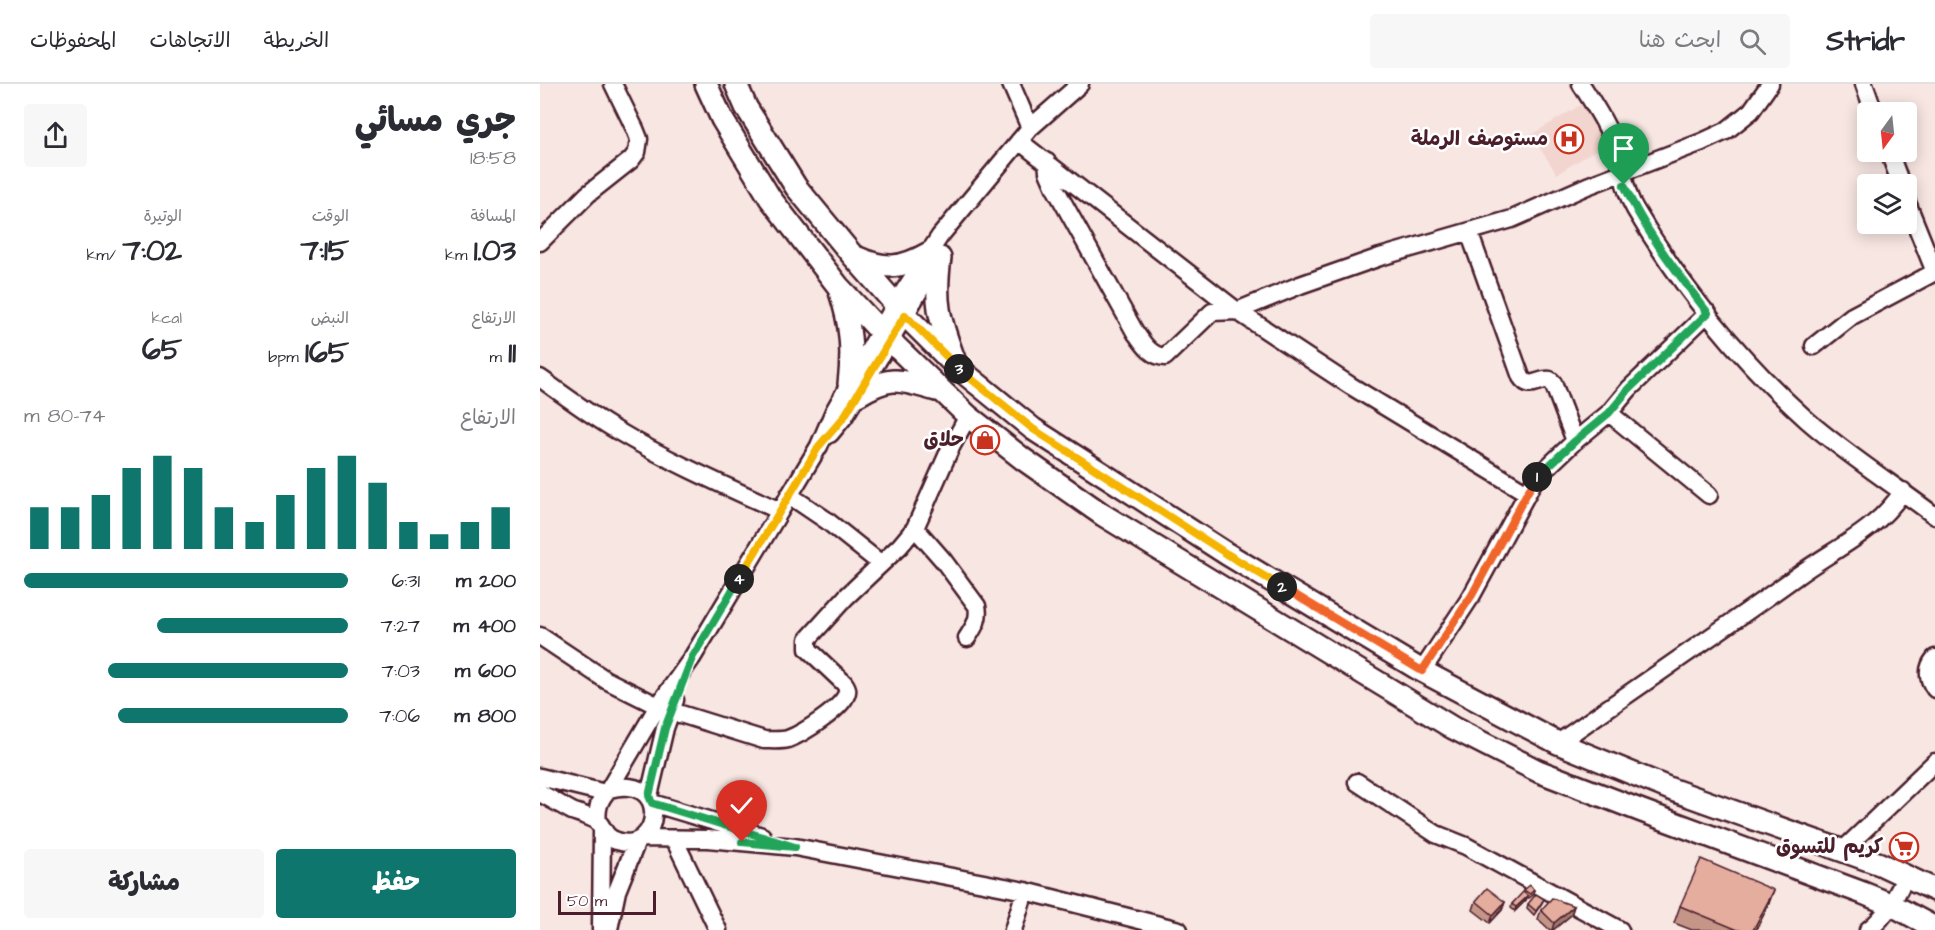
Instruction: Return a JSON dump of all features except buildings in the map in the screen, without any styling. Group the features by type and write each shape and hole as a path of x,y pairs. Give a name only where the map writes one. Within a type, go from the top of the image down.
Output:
{"main road":[{"path":"706,84 722,119 770,198 838,286 940,392 1023,459 1103,515 1453,728 1538,771 1892,905 1935,928"},
{"path":"736,84 746,107 796,187 853,256 900,309 958,368 1033,429 1227,554 1422,671 1558,743 1672,790 1843,850 1935,890"},
{"path":"853,256 891,267 934,255 937,282 936,303 941,325 958,368"},
{"path":"838,286 849,318 854,390 887,381 903,381 940,392"}],"street":[{"path":"540,242 588,194 631,160 637,152 639,139 613,84"},
{"path":"1011,84 1024,135 1047,162 1237,311 1351,386 1527,493"},
{"path":"601,930 598,804 665,708 692,658 819,446 834,411 854,390 934,255 940,236 1024,135 1080,84"},
{"path":"1581,84 1605,122 1618,153 1624,185 1633,206 1662,254 1708,313 1750,364 1807,420 1853,457 1935,516"},
{"path":"1047,162 1048,172 1055,188 1135,332 1150,352 1159,357 1166,357 1209,313 1237,311 1300,285 1370,261 1512,219 1658,157 1702,142 1726,131 1751,111 1770,84"},
{"path":"1864,84 1870,102"},
{"path":"1814,346 1852,316 1935,272 1917,227"},
{"path":"1468,232 1521,377 1529,384 1545,379 1553,383 1575,441"},
{"path":"1422,671 1472,595 1536,479 1575,441 1609,413 1636,381 1708,313"},
{"path":"540,378 617,431 780,511"},
{"path":"1609,413 1709,495"},
{"path":"540,636 606,680 665,708 764,740 778,741 804,732 839,705 848,689 808,649 808,639 915,528 968,416"},
{"path":"1558,743 1644,681 1730,625 1799,574 1860,535 1886,515 1903,491"},
{"path":"789,495 826,520 880,563"},
{"path":"915,528 943,560 977,606 977,623 967,638"},
{"path":"1935,658 1928,672 1929,681 1935,689"},
{"path":"608,930 618,891 639,839 649,831 653,822 654,812 650,799 665,708"},
{"path":"1843,850 1935,762"},
{"path":"540,777 607,791 629,786 639,789 650,799 795,847"},
{"path":"1357,782 1436,834 1466,846 1620,930"},
{"path":"540,793 600,826 616,841 625,843 639,839 708,839 795,847 1025,891 1179,930"},
{"path":"674,839 718,930"},
{"path":"1868,930 1878,923 1892,905 1906,876"},
{"path":"1013,930 1025,891"}],"shaded area":[{"name":"مستوصف الرملة","path":"1581,105 1608,142 1557,174 1531,135"}],"place":[{"name":"مستوصف الرملة","path":"1569,139"},
{"name":"حلاق","path":"985,440"},
{"name":"كريم للتسوق","path":"1904,847"}],"route":[{"path":"742,842 795,847 652,803 649,796 665,728 692,658 819,446 844,417 905,315 958,368 1033,429 1227,554 1422,671 1472,595 1536,479 1575,441 1609,413 1674,343 1708,313 1662,254 1633,206 1624,185"}]}
